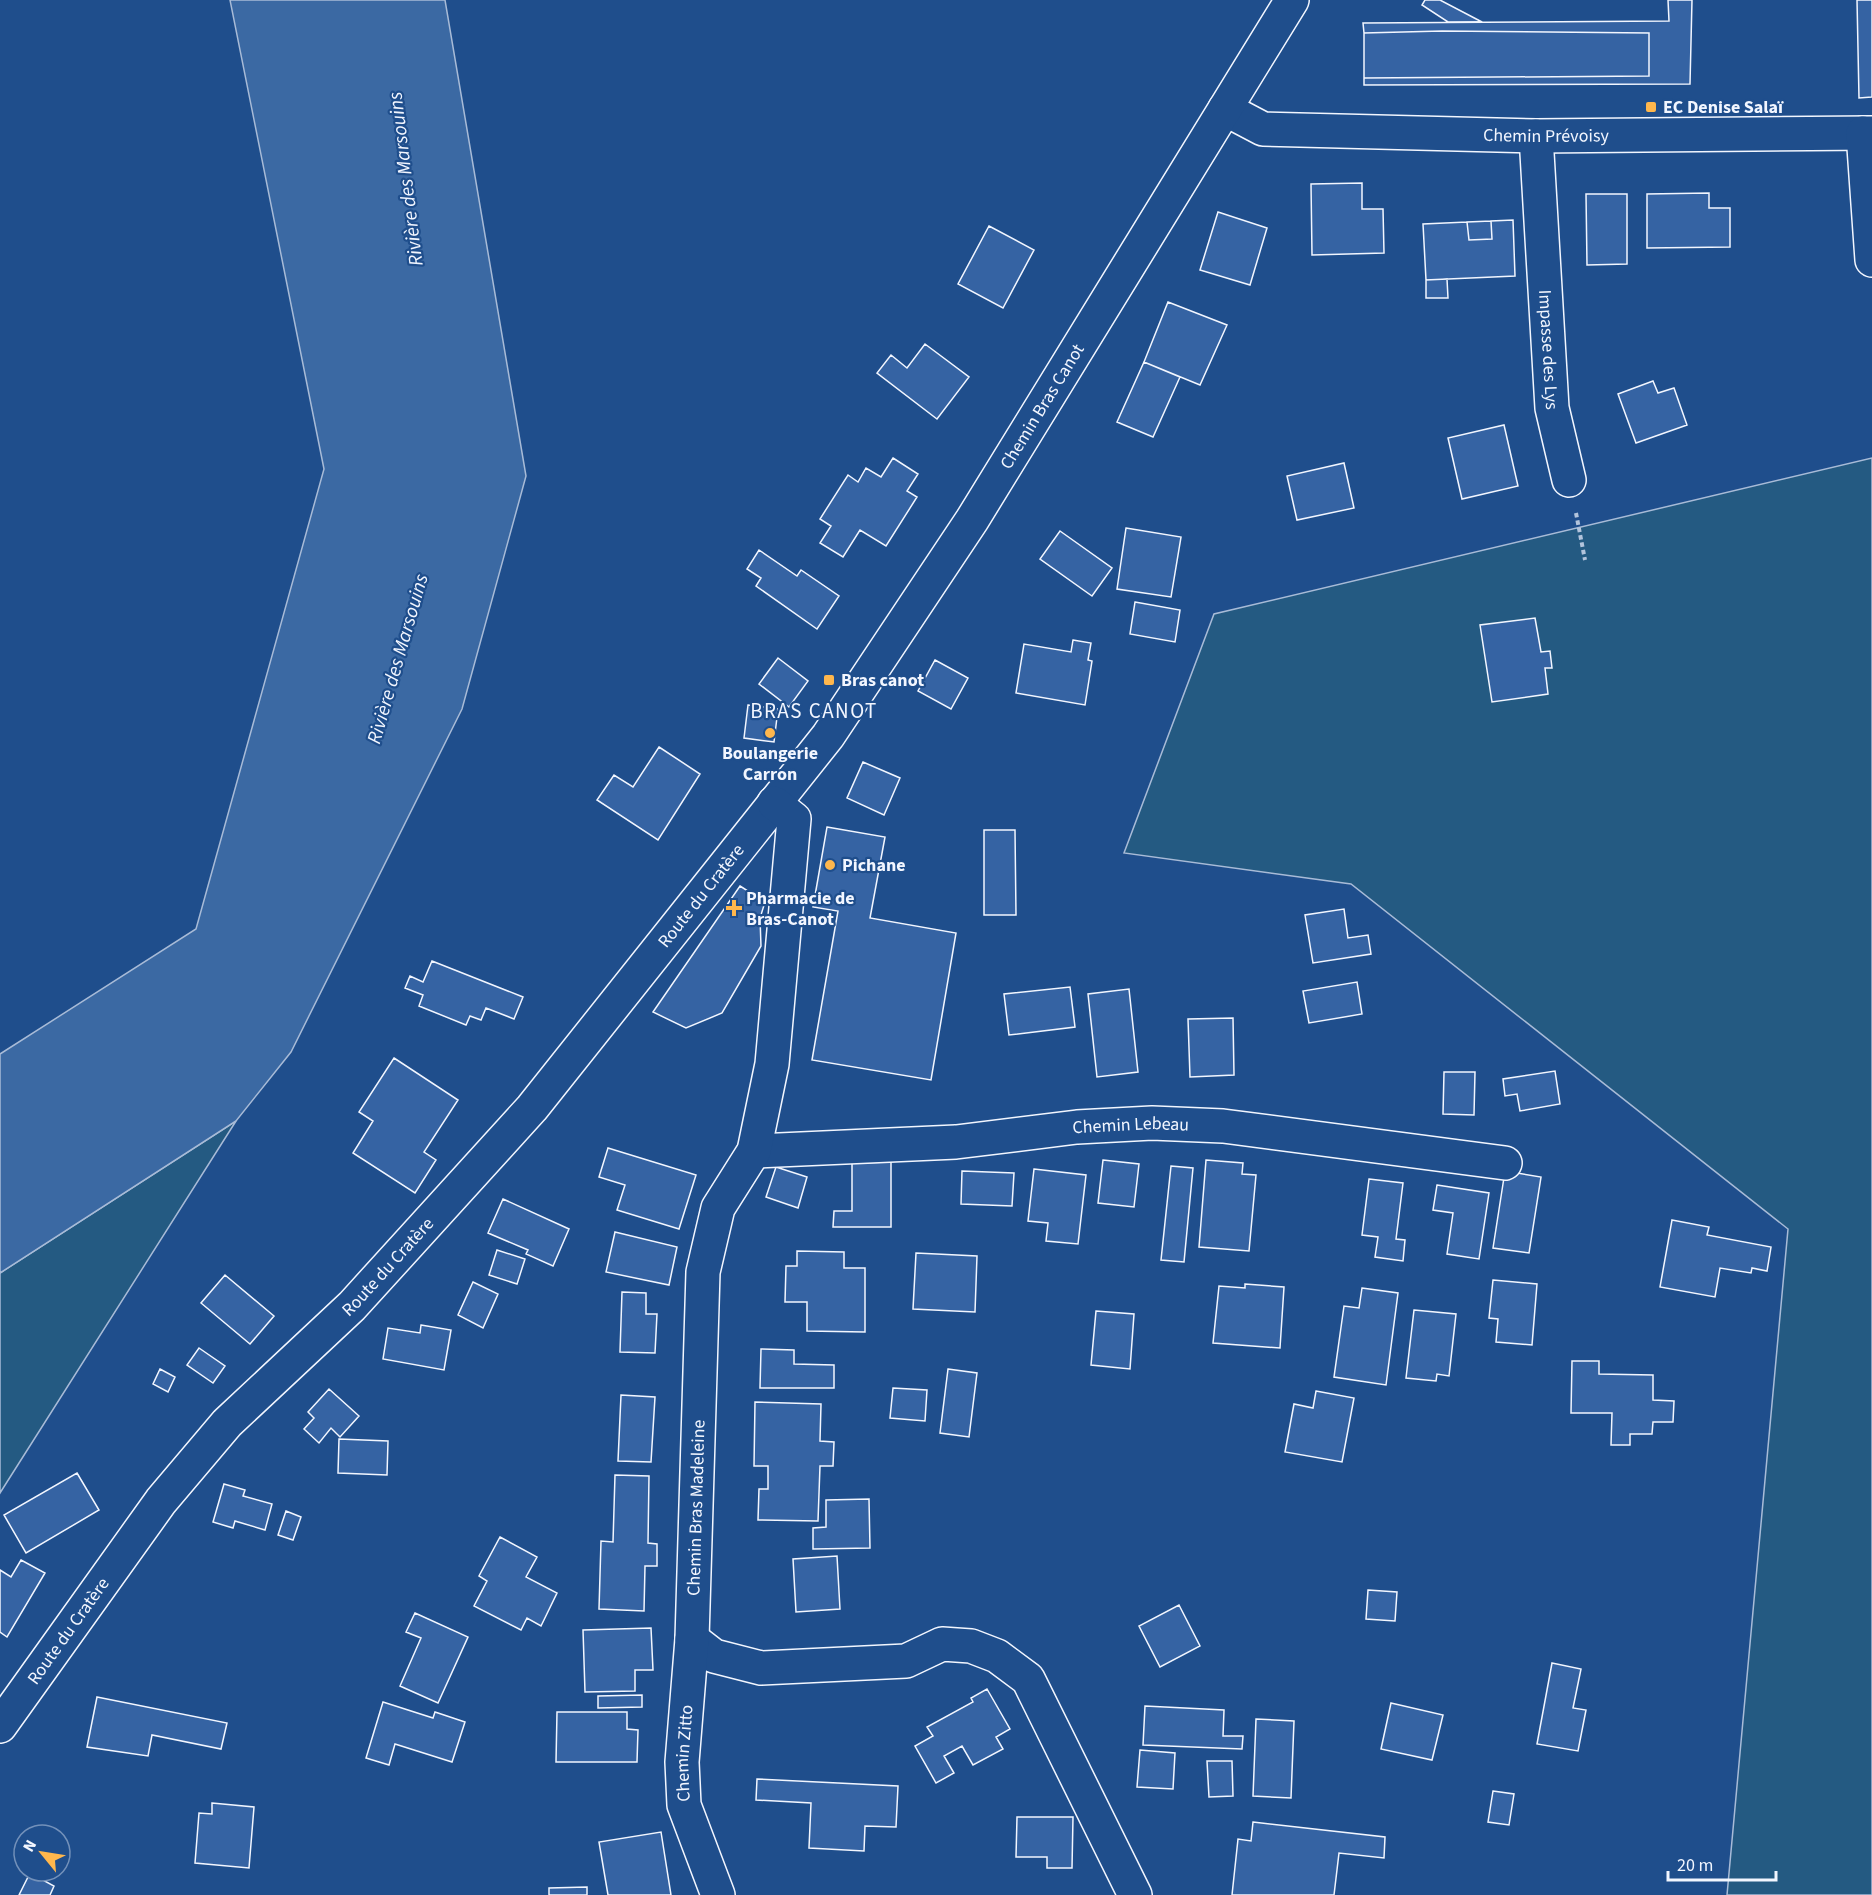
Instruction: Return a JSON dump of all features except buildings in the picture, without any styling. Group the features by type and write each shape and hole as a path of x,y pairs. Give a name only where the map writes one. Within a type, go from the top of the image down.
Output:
{"street":[{"name":"Chemin Bras Canot","path":"774,802 828,736 972,520 1292,0"},
{"name":"Chemin Prévoisy","path":"1225,109 1263,129 1536,136 1868,133"},
{"path":"1868,133 1872,260"},
{"name":"Impasse des Lys","path":"1536,136 1552,408 1569,480"},
{"name":"Chemin Bras Madeleine","path":"692,1640 703,1272 718,1208 754,1151 772,1064 794,819 774,802"},
{"name":"Route du Cratère","path":"0,1726 160,1501 227,1423 352,1306 532,1108 774,802"},
{"name":"Chemin Lebeau","path":"754,1151 956,1142 1077,1127 1152,1123 1223,1126 1505,1163"},
{"path":"692,1640 714,1656 760,1668 906,1661 942,1644 971,1646 997,1656 1028,1679 1135,1895"},
{"name":"Chemin Zitto","path":"692,1640 682,1762 684,1805 718,1895"}],"path":[{"path":"1569,480 1585,560"}],"shaded area":[{"path":"1872,458 1872,1895 1727,1895 1788,1229 1351,884 1124,853 1214,614"},
{"path":"236,1121 0,1493 0,1273"}],"water":[{"name":"Rivière des Marsouins","path":"230,0 445,0 526,476 462,709 291,1052 236,1121 0,1273 0,1054 196,929 324,469"}],"place":[{"name":"EC Denise Salaï","path":"1651,107"},
{"name":"Bras canot","path":"829,680"},
{"name":"Boulangerie Carron","path":"770,733"},
{"name":"Pichane","path":"830,865"},
{"name":"Pharmacie de Bras-Canot","path":"734,908"}],"district":[{"name":"BRAS CANOT","path":"814,711"}]}
